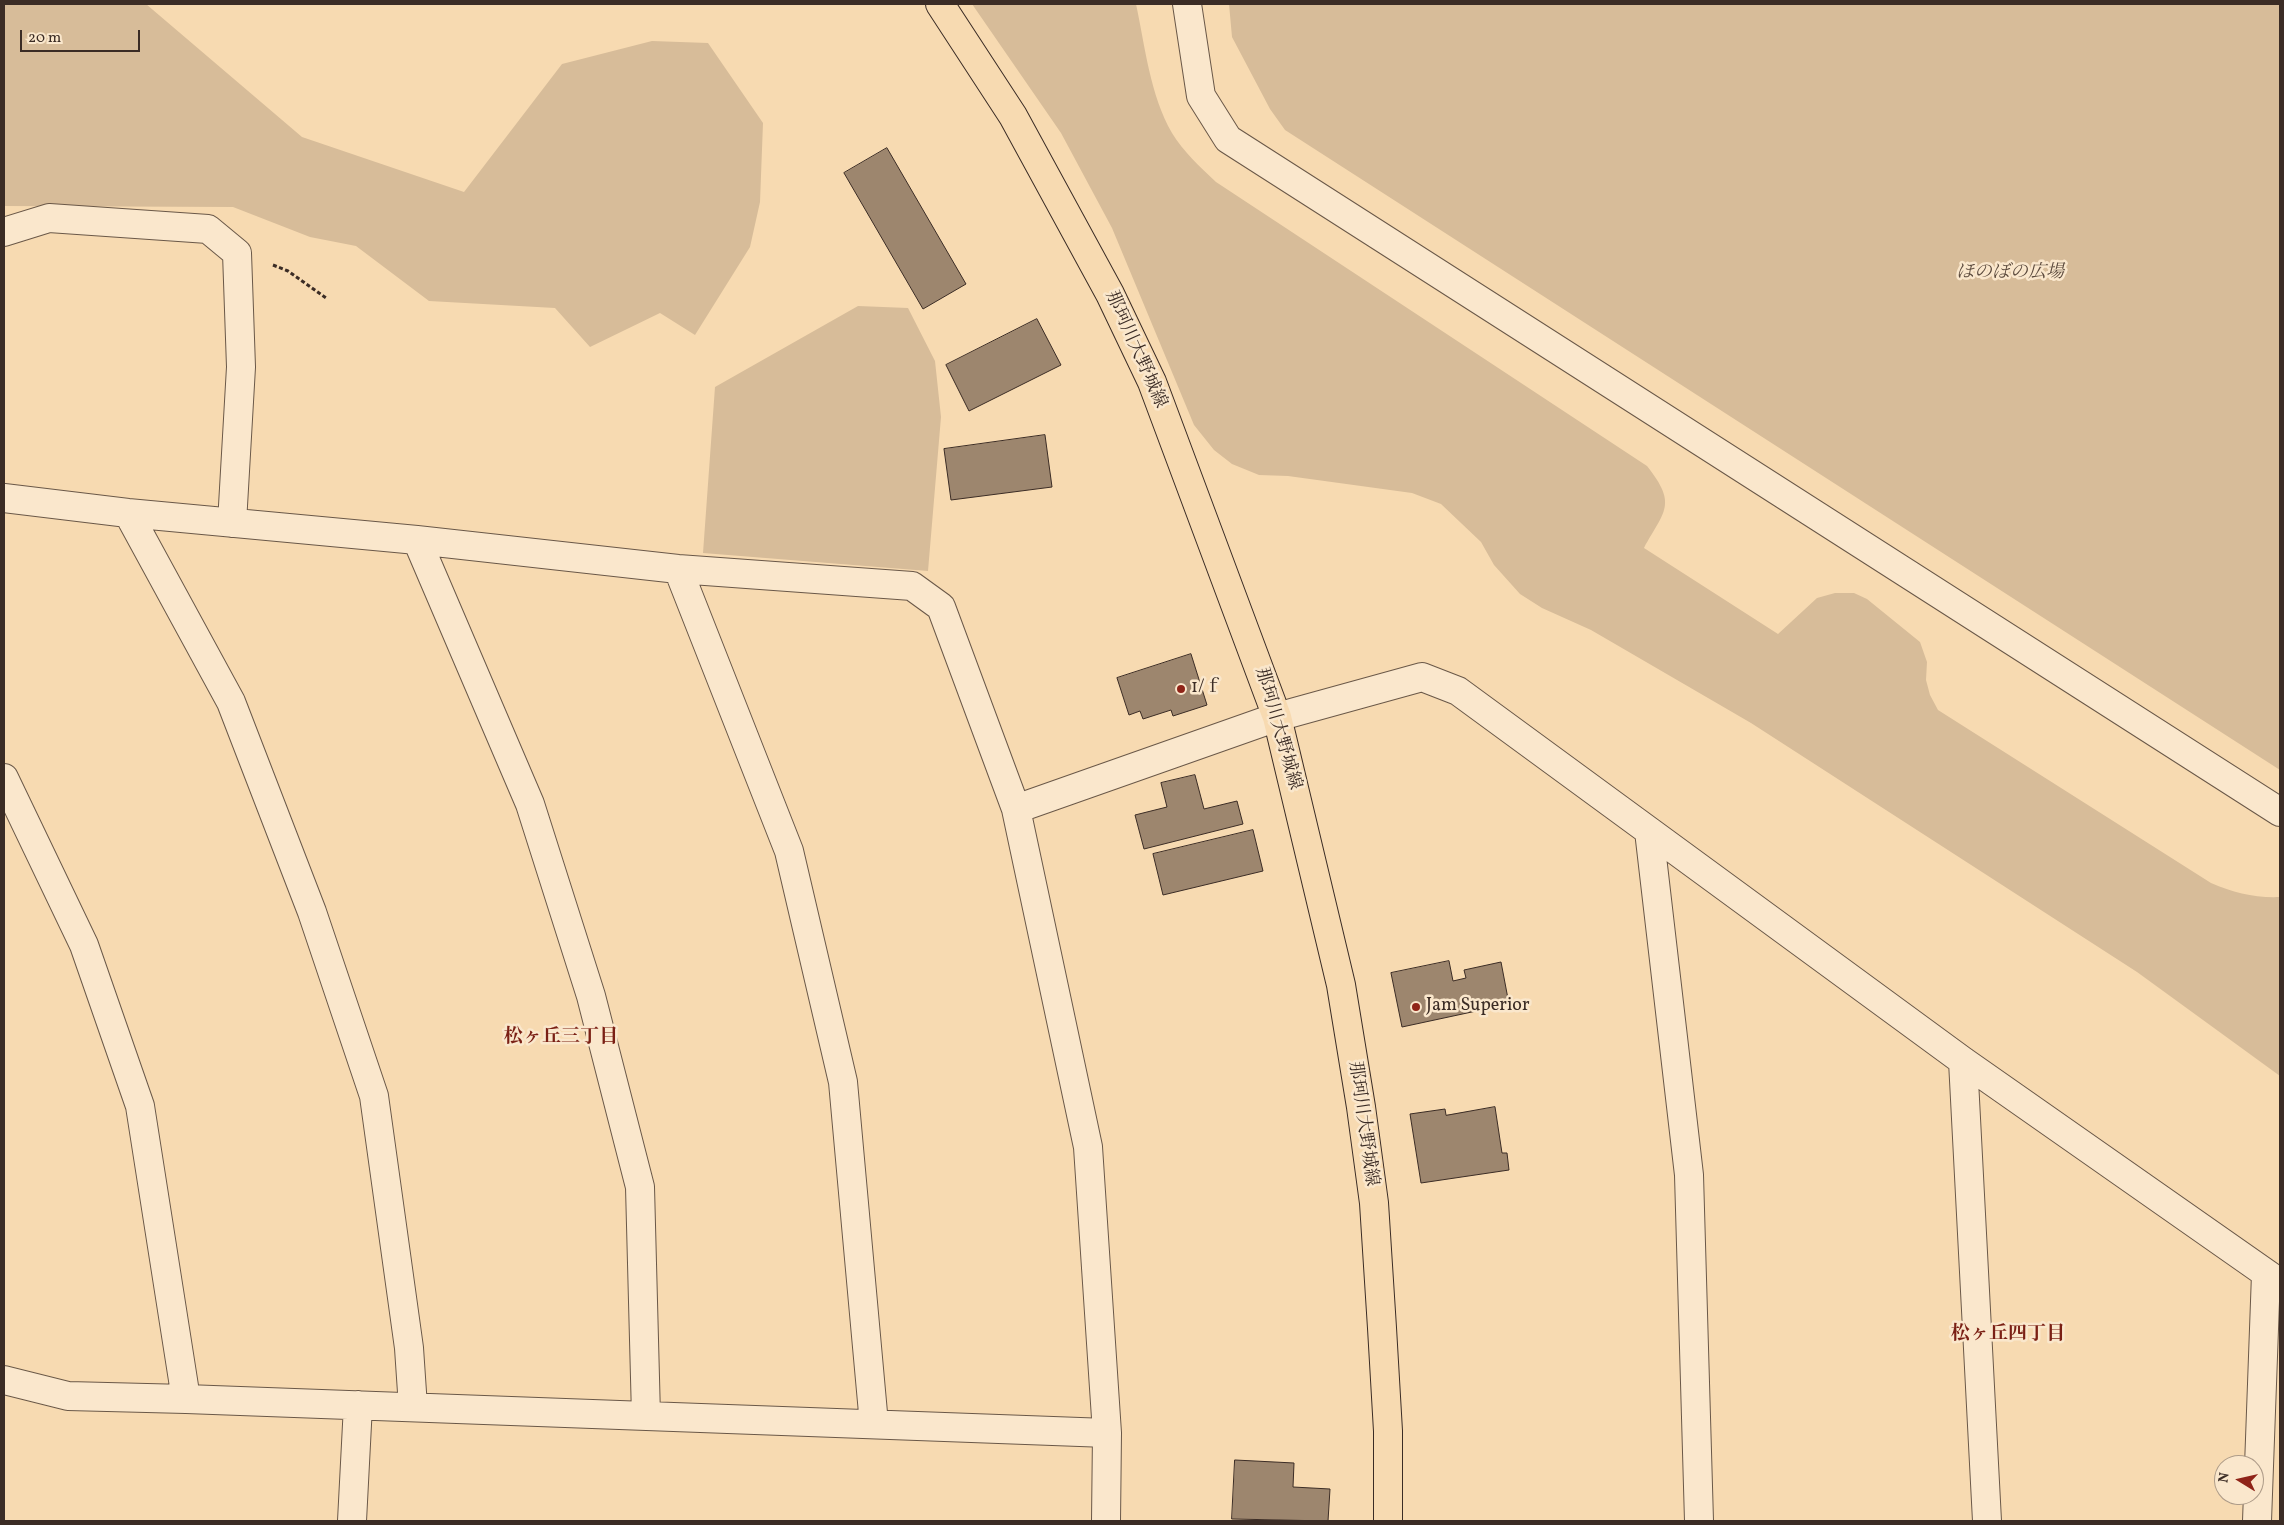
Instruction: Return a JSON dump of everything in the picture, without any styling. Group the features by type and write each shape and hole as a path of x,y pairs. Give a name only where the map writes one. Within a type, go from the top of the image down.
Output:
{"main road":[{"name":"那珂川大野城線","path":"940,4 1013,116 1110,294 1152,382 1277,717 1341,985 1361,1107 1374,1202 1382,1318 1388,1431 1388,1521"}],"street":[{"path":"1187,4 1201,96 1228,140 2280,812"},
{"path":"4,232 49,218 208,230 237,253 241,367 232,523"},
{"path":"4,498 128,513 416,540 678,569 912,586 941,608 1016,809 1088,1147 1107,1433 1106,1521"},
{"path":"128,513 230,702 312,912 374,1096 409,1348 413,1408"},
{"path":"416,540 530,804 590,996 640,1187 646,1416"},
{"path":"678,569 790,851 844,1082 874,1424"},
{"path":"1016,809 1277,717 1422,677 1458,691 1963,1061 2273,1278 2257,1521"},
{"path":"4,778 84,945 140,1106 186,1399"},
{"path":"1649,831 1689,1175 1699,1521"},
{"path":"1963,1061 1987,1521"},
{"path":"4,1380 68,1396 1107,1433"},
{"path":"352,1521 358,1405"}],"path":[{"path":"237,253 288,270 326,298"}],"green space":[{"path":"4,4 146,4 302,137 464,192 562,64 652,41 708,43 763,123 760,202 750,247 695,335 660,313 590,347 555,308 429,301 356,246 310,237 233,207 4,206"},
{"path":"972,4 1136,4 1149,70 1158,103 1172,133 1192,159 1216,182 1647,466 1657,479 1662,490 1665,508 1644,548 1778,634 1817,598 1835,593 1854,593 1867,599 1920,642 1927,662 1926,680 1930,695 1938,710 2211,883 2245,894 2262,897 2280,897 2280,1076 2137,972 1751,723 1591,630 1542,608 1520,594 1494,565 1481,542 1441,504 1412,493 1288,476 1259,475 1232,464 1214,450 1194,425 1112,228 1061,133"},
{"name":"ほのぼの広場","path":"1229,4 2280,4 2280,770 1285,130 1270,109 1232,37"},
{"path":"858,306 908,308 935,361 941,417 928,571 703,553 715,387"}],"building":[{"path":"887,148 966,284 923,309 844,173"},
{"path":"1037,319 1061,365 969,411 946,365"},
{"path":"1045,435 1052,487 951,500 944,449"},
{"path":"1191,654 1207,705 1173,716 1171,710 1143,719 1140,711 1129,715 1117,678"},
{"path":"1195,775 1204,809 1237,801 1243,824 1144,849 1135,815 1167,807 1161,783"},
{"path":"1253,830 1263,871 1163,895 1153,854"},
{"path":"1449,961 1453,981 1466,978 1464,970 1501,962 1509,1004 1402,1027 1391,973"},
{"path":"1495,1107 1502,1153 1507,1153 1509,1170 1421,1183 1410,1114 1445,1109 1446,1115"},
{"path":"1235,1460 1294,1463 1293,1487 1330,1489 1328,1521 1232,1519"}],"place":[{"name":"1/ｆ","path":"1181,689"},
{"name":"Jam Superior","path":"1416,1007"}],"district":[{"name":"松ヶ丘三丁目","path":"561,1039"},
{"name":"松ヶ丘四丁目","path":"2008,1336"}]}
